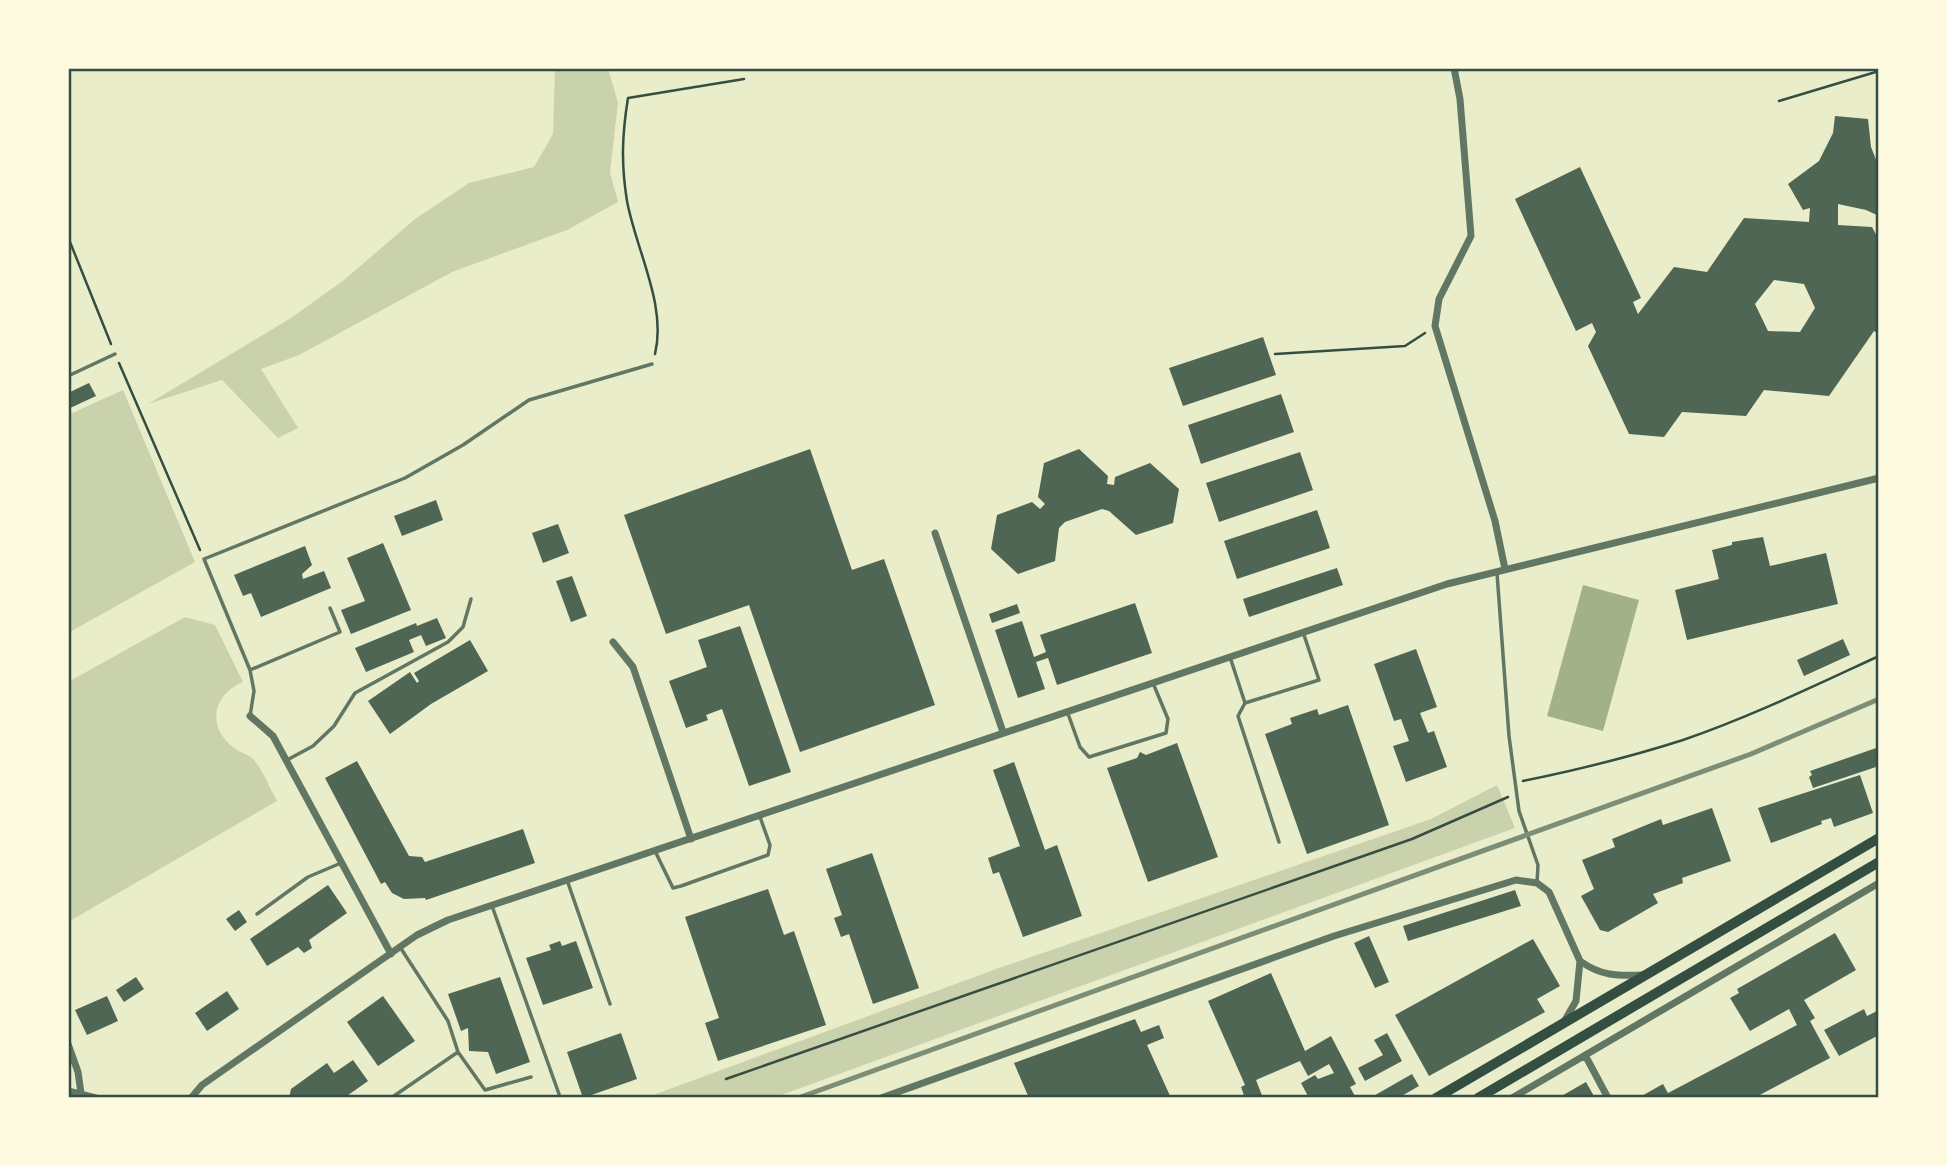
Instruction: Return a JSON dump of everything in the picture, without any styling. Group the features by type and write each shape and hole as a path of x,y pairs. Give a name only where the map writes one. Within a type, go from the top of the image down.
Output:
{"main road":[{"path":"1436,1098 1879,838"},
{"path":"1478,1098 1879,862"}],"street":[{"path":"1454,68 1469,192 1471,236 1439,299 1435,326 1494,521 1501,570"},
{"path":"191,1098 202,1085 417,934 448,920 1303,630 1447,584 1879,478"},
{"path":"935,533 1003,732"},
{"path":"613,642 633,667 691,839"},
{"path":"250,716 273,736 391,954"},
{"path":"881,1098 1334,936 1516,880 1537,883 1552,899 1580,961 1591,969 1613,977 1646,975"},
{"path":"1512,1098 1879,883"},
{"path":"1563,1024 1576,1001 1580,961"},
{"path":"68,1044 78,1072 79,1095"},
{"path":"1585,1055 1608,1098"},
{"path":"68,1091 96,1098"}],"lane":[{"path":"68,376 115,354"},
{"path":"250,716 254,691 250,670 204,559 405,478 463,445 528,400 652,364"},
{"path":"1501,570 1509,736 1519,811 1536,859 1537,883"},
{"path":"285,760 313,747 334,726 355,693 448,642 463,627 471,599"},
{"path":"250,670 340,632 330,608"},
{"path":"1279,842 1238,716 1245,703 1319,680 1303,630"},
{"path":"1229,655 1245,703"},
{"path":"1067,710 1080,747 1089,757 1166,733 1168,719 1153,681"},
{"path":"655,850 668,883 673,888 764,859 771,845 759,815"},
{"path":"257,914 308,877 341,863"},
{"path":"567,880 610,1004"},
{"path":"492,906 559,1094"},
{"path":"400,947 448,1021 458,1052 485,1090 531,1077"},
{"path":"391,1098 458,1052"}],"path":[{"path":"1779,102 1879,71"},
{"path":"652,364 659,337 653,296 628,202 621,142 628,98 744,79"},
{"path":"68,237 115,354 204,559"},
{"path":"1275,354 1405,346 1435,326"},
{"path":"1517,783 1609,763 1685,739 1879,656"},
{"path":"726,1079 1412,839 1517,794"}],"shaded area":[{"path":"555,68 608,68 618,103 610,172 618,202 567,230 452,272 299,355 261,369 298,428 278,438 222,380 148,404 291,318 344,280 415,219 469,183 534,167 553,134"},
{"path":"123,390 195,562 68,633 68,415"},
{"path":"1583,585 1639,600 1603,731 1547,716"},
{"path":"185,617 215,625 243,682 224,696 216,714 217,723 227,742 256,762 277,801 68,922 68,682"},
{"path":"1497,785 1515,828 773,1098 645,1098 999,968 1431,819"}],"building":[{"path":"1835,116 1868,119 1871,147 1879,167 1879,216 1866,210 1838,204 1838,225 1872,227 1879,240 1879,334 1874,331 1829,396 1764,390 1746,416 1682,412 1664,437 1629,434 1588,346 1596,332 1592,323 1576,331 1515,199 1580,167 1641,298 1633,302 1638,314 1674,267 1707,272 1744,218 1809,222 1810,208 1803,210 1788,184 1819,161 1833,133","holes":["1774,280 1804,284 1815,308 1800,332 1768,331 1755,304"]},
{"path":"1263,337 1276,375 1183,406 1169,368"},
{"path":"89,383 96,396 68,409 68,393"},
{"path":"1281,394 1294,432 1201,464 1188,425"},
{"path":"810,449 852,570 884,559 935,705 800,752 749,605 666,634 624,515"},
{"path":"1079,449 1108,476 1107,484 1114,485 1115,477 1150,463 1179,489 1173,523 1136,535 1109,511 1102,509 1065,522 1059,528 1055,561 1018,574 991,549 997,515 1032,502 1040,509 1045,504 1038,497 1044,463"},
{"path":"1300,452 1313,490 1219,522 1206,483"},
{"path":"436,500 443,520 402,536 394,516"},
{"path":"1317,510 1330,548 1237,579 1224,541"},
{"path":"558,524 569,553 543,563 532,533"},
{"path":"1763,537 1770,566 1826,553 1838,604 1687,640 1675,590 1719,579 1712,550 1732,545 1732,542"},
{"path":"383,543 411,610 351,634 341,610 365,601 347,558"},
{"path":"305,546 312,565 302,574 303,579 324,571 331,588 261,617 251,593 243,596 234,575"},
{"path":"1337,568 1343,585 1249,617 1243,599"},
{"path":"572,576 587,616 571,622 556,581"},
{"path":"1135,603 1152,653 1057,685 1048,658 1036,662 1045,689 1018,698 995,630 1022,621 1034,657 1046,652 1040,635"},
{"path":"1017,604 1020,613 992,623 989,614"},
{"path":"437,618 446,638 426,646 421,635 409,640 414,652 366,672 355,648 416,623 417,626"},
{"path":"740,626 791,772 749,786 722,709 706,715 708,720 686,728 669,681 707,667 698,640"},
{"path":"1843,639 1850,655 1804,676 1797,660"},
{"path":"470,640 488,671 431,704 390,734 368,701 410,672 417,683 419,681 414,673"},
{"path":"1416,649 1437,707 1420,713 1428,733 1434,731 1447,767 1406,782 1393,746 1409,741 1401,719 1394,721 1374,664"},
{"path":"1348,705 1389,825 1307,854 1265,734 1292,724 1290,718 1317,709 1319,715"},
{"path":"1177,743 1218,857 1148,882 1107,768 1137,758 1140,752 1146,755"},
{"path":"1879,747 1879,766 1813,788 1810,771"},
{"path":"357,761 409,856 422,857 425,862 523,829 535,863 426,900 404,899 392,893 385,882 381,884 325,778"},
{"path":"1014,762 1045,850 1057,845 1082,916 1023,937 999,872 993,874 988,858 1020,846 993,770"},
{"path":"1860,775 1873,813 1834,827 1831,818 1771,843 1758,808"},
{"path":"1712,808 1731,861 1682,878 1683,883 1653,894 1658,903 1608,932 1600,930 1581,896 1594,889 1582,860 1615,847 1612,839 1661,819 1663,825"},
{"path":"872,853 919,988 873,1004 849,934 841,937 834,918 842,915 826,869"},
{"path":"328,885 347,913 309,940 312,948 304,953 298,947 267,966 250,939"},
{"path":"768,889 784,935 794,931 826,1025 718,1061 705,1023 719,1018 685,917"},
{"path":"1515,890 1521,906 1408,941 1403,926"},
{"path":"239,910 247,922 235,931 226,919"},
{"path":"1835,933 1856,970 1804,1000 1815,1018 1810,1021 1830,1058 1754,1098 1638,1098 1663,1084 1668,1093 1797,1025 1789,1009 1750,1031 1730,998 1739,993 1737,989"},
{"path":"1369,936 1389,982 1375,988 1354,943"},
{"path":"1533,939 1560,986 1537,999 1545,1012 1429,1076 1395,1015"},
{"path":"560,941 562,946 576,941 593,988 543,1005 526,958 551,950 549,945"},
{"path":"1271,973 1305,1051 1331,1036 1356,1084 1350,1087 1356,1098 1309,1098 1301,1083 1315,1075 1318,1079 1334,1073 1329,1064 1308,1076 1300,1061 1256,1080 1263,1098 1245,1098 1241,1087 1245,1085 1208,1001"},
{"path":"136,977 144,989 124,1002 116,990"},
{"path":"500,977 530,1062 496,1074 488,1052 469,1051 468,1028 461,1031 448,994"},
{"path":"227,991 239,1009 207,1031 195,1013"},
{"path":"107,996 118,1021 87,1035 75,1010"},
{"path":"383,996 415,1041 378,1066 347,1022"},
{"path":"1864,1009 1867,1016 1879,1010 1879,1035 1839,1056 1824,1030"},
{"path":"1135,1019 1141,1032 1159,1025 1164,1038 1147,1045 1171,1098 1029,1098 1014,1063"},
{"path":"621,1033 637,1079 583,1098 567,1052"},
{"path":"1387,1033 1402,1061 1365,1081 1358,1068 1383,1055 1374,1040"},
{"path":"353,1060 368,1081 344,1098 289,1098 291,1089 327,1063 334,1073"},
{"path":"1412,1074 1419,1086 1398,1098 1370,1098"},
{"path":"1586,1082 1595,1098 1558,1098"}],"railway":[{"path":"798,1098 1751,754 1879,699"}]}
